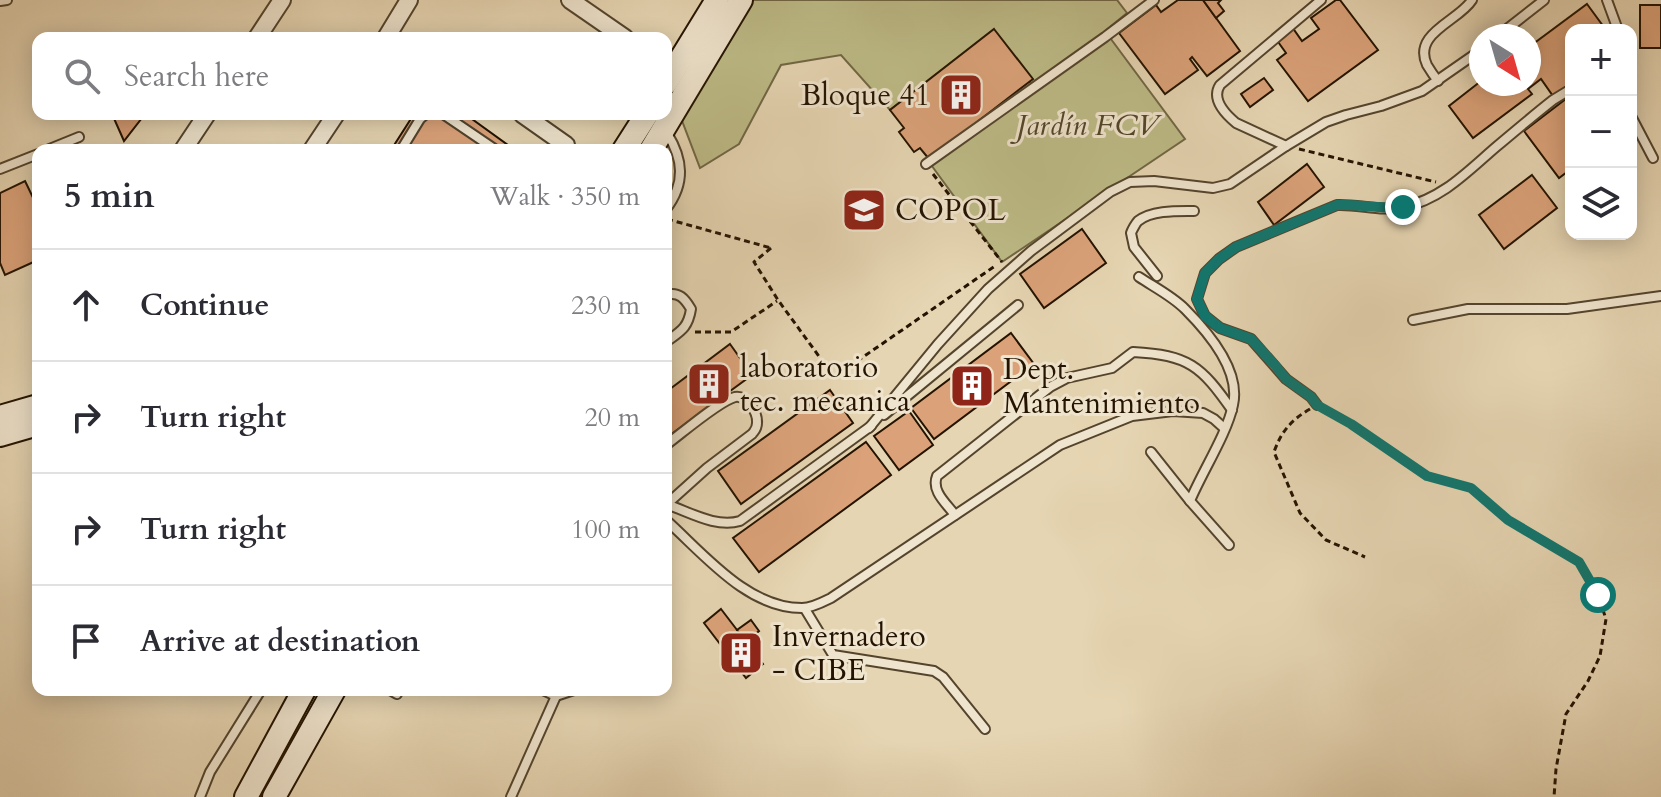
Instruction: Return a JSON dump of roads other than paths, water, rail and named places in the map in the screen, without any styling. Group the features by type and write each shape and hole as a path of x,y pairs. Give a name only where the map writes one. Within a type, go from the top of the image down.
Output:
{"main road":[{"path":"672,73 717,0"},
{"path":"672,97 741,0"},
{"path":"630,144 655,121"},
{"path":"652,144 655,121"},
{"path":"0,417 32,408"},
{"path":"0,435 32,426"},
{"path":"246,797 301,696"},
{"path":"274,797 331,696"}],"street":[{"path":"261,32 282,0"},
{"path":"390,32 409,0"},
{"path":"570,0 616,32"},
{"path":"187,144 203,120"},
{"path":"316,144 332,120"},
{"path":"531,120 565,144"}],"lane":[{"path":"0,1 7,0"},
{"path":"926,164 1154,0"},
{"path":"1286,146 1229,118 1216,99 1216,91 1321,0"},
{"path":"1438,81 1427,65 1424,54 1428,40 1438,28 1467,8 1472,0"},
{"path":"1513,24 1544,0"},
{"path":"1607,0 1616,24"},
{"path":"869,428 988,289 1031,251 1110,192 1130,182 1222,186 1239,179 1326,122 1422,91 1469,59"},
{"path":"1317,405 1286,379 1251,339 1220,328 1205,316 1197,299 1205,273 1236,247 1337,205 1382,209 1426,200 1451,185 1565,93"},
{"path":"405,144 419,120"},
{"path":"452,120 487,144"},
{"path":"655,121 677,149 681,173 672,201"},
{"path":"1637,127 1653,158"},
{"path":"62,144 79,137"},
{"path":"0,169 32,156"},
{"path":"1157,276 1134,247 1131,233 1137,222 1152,215 1194,211"},
{"path":"1139,277 1183,307 1211,340 1229,366 1235,391 1232,410 1190,501"},
{"path":"672,293 684,297 691,309 689,322 672,338"},
{"path":"1413,320 1468,309 1567,309 1661,296"},
{"path":"672,506 713,521 728,524 740,521 869,428 1018,305"},
{"path":"955,515 935,489 937,476 1050,387 1067,378 1112,368 1133,352 1171,355 1190,364 1205,374 1232,410"},
{"path":"672,441 737,396 743,397 758,421 752,434 672,499"},
{"path":"672,525 747,593 773,604 805,609 831,598 1060,445 1132,416 1173,411 1203,413 1224,428"},
{"path":"1151,452 1229,545"},
{"path":"805,609 833,655 934,671 943,677 985,729"},
{"path":"200,797 210,772 257,696"},
{"path":"511,797 556,696"}],"place":[{"name":"Bloque 41","path":"961,95"},
{"name":"COPOL","path":"864,210"},
{"name":"laboratorio tec. mecanica","path":"709,384"},
{"name":"Dept. Mantenimiento","path":"972,386"},
{"name":"Invernadero - CIBE","path":"741,653"}],"park label":[{"name":"Jardín FCV","path":"1088,125"}]}
